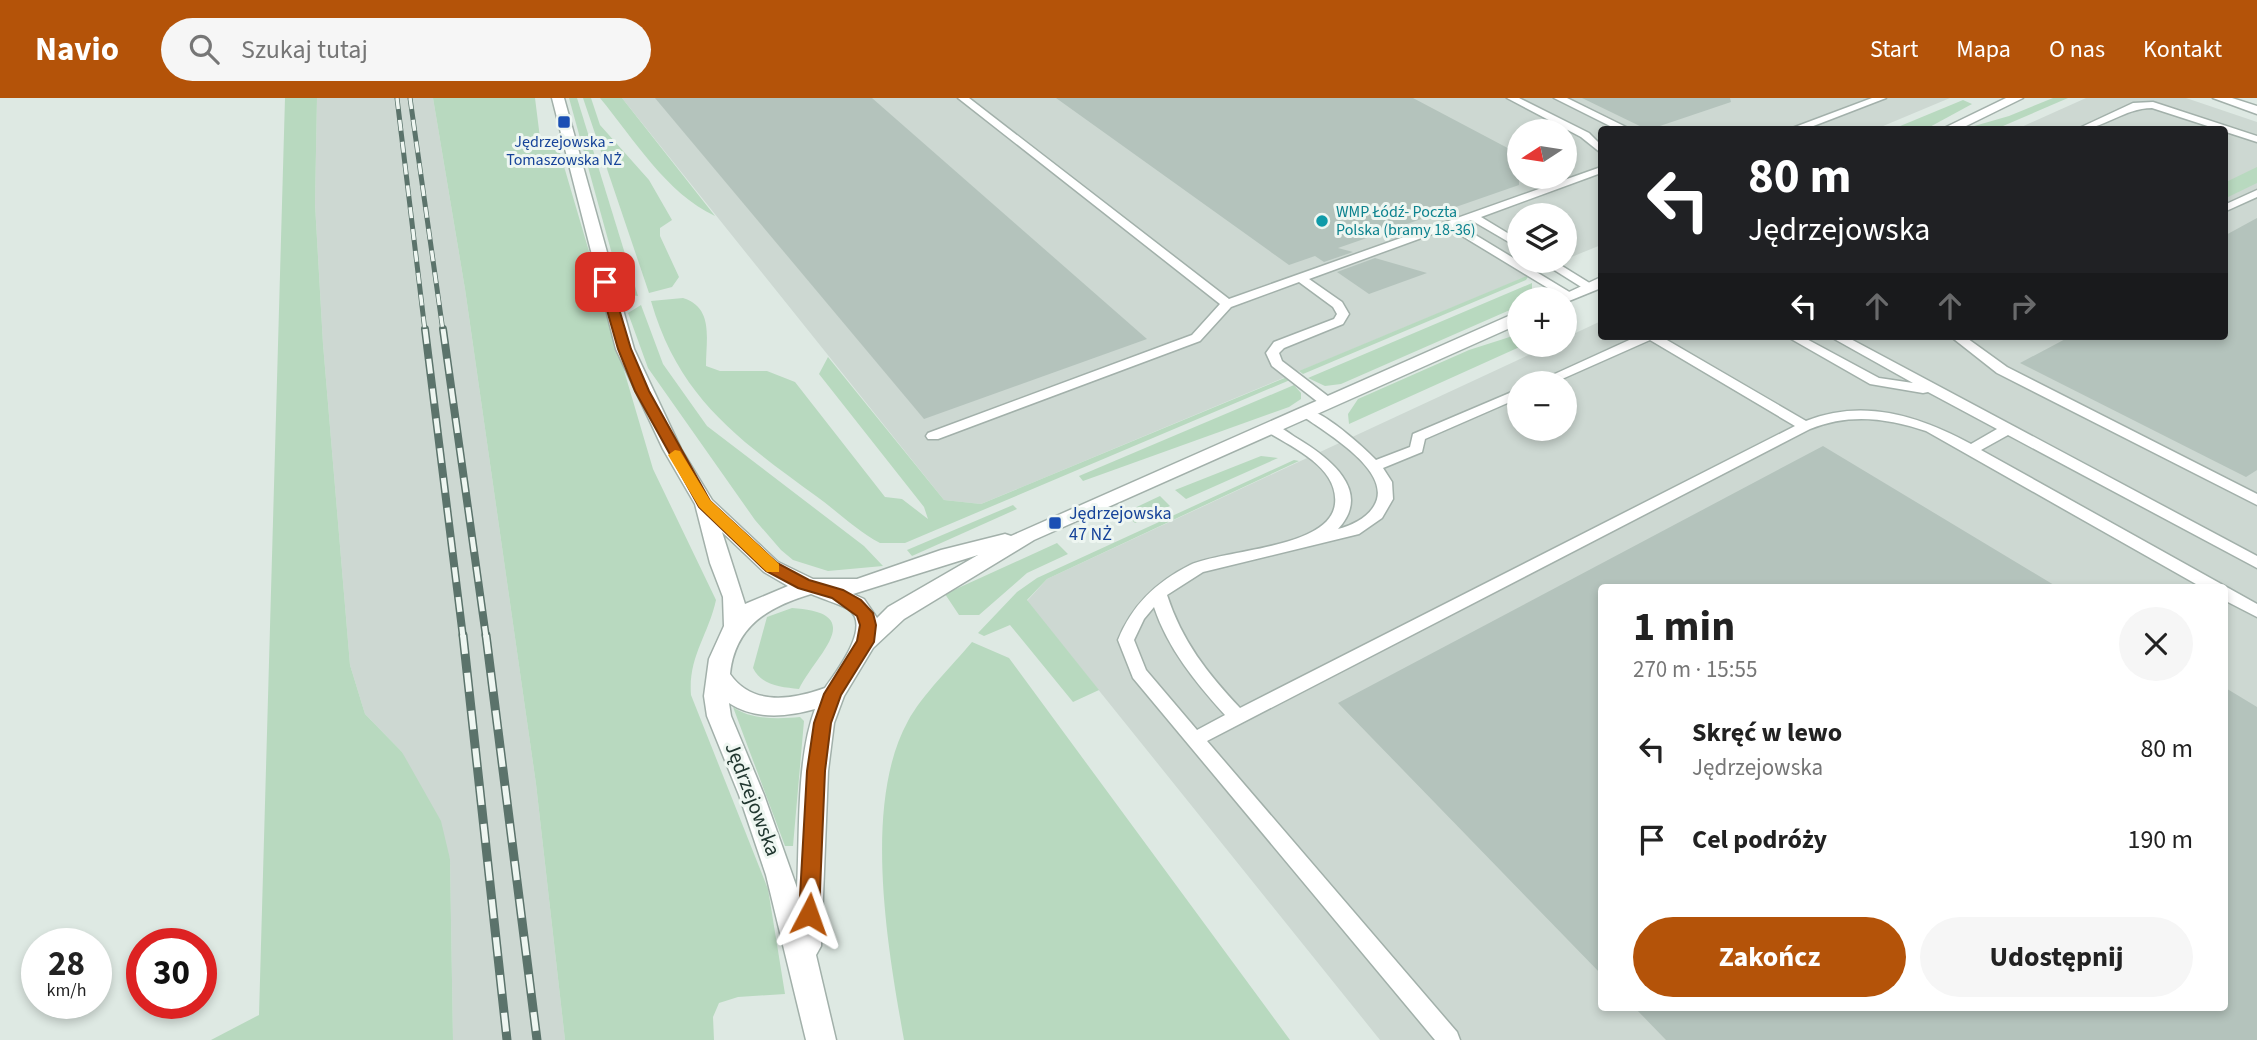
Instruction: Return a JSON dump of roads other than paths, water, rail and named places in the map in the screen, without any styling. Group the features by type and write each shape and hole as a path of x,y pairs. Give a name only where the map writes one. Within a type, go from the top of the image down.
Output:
{"street":[{"name":"Jędrzejowska","path":"558,98 625,349 672,449 705,504 771,567 785,576 856,604 864,613 868,625 865,642 832,694 822,723 816,771 806,962"},
{"path":"1955,126 2017,98"},
{"path":"2219,98 2257,108"},
{"path":"2237,98 2257,108"},
{"path":"1577,292 1596,284"},
{"path":"865,642 896,613 1027,535 1507,323"},
{"name":"Jędrzejowska","path":"705,504 720,563 734,597 735,626"},
{"path":"814,586 858,587 948,555 1027,535"},
{"name":"Jędrzejowska","path":"814,586 769,600 745,614 735,626 720,659 716,696 719,716 775,854 806,962 821,1040"},
{"path":"718,675 729,692 740,699 767,707 798,706 832,694"}],"lane":[{"path":"964,98 1227,304"},
{"path":"1511,98 1585,135 1598,147"},
{"path":"1559,98 1618,126"},
{"path":"1803,126 1881,98"},
{"path":"2089,126 2136,105 2153,105 2217,126"},
{"path":"2228,130 2257,139"},
{"path":"933,436 1196,338 1227,304 1598,171"},
{"path":"2228,207 2257,193"},
{"path":"1472,217 1507,238"},
{"path":"1452,225 1550,287"},
{"path":"1572,273 1596,284"},
{"path":"1301,278 1338,305 1343,314 1339,321 1279,345 1272,353 1277,363 1328,402"},
{"path":"1570,371 1641,340"},
{"path":"1657,340 1805,426"},
{"path":"1799,340 1875,381 1940,392"},
{"path":"1842,340 2257,563"},
{"path":"1961,340 2002,370 2257,500"},
{"path":"1377,465 1417,449 1418,438 1507,398"},
{"path":"1306,412 1377,465 1387,486 1386,507 1374,520 1354,530 1198,568 1158,594 1136,613 1126,639 1139,673 1449,1040"},
{"path":"1195,739 1805,426 1843,412 1895,416 1931,428 2209,584"},
{"path":"1271,428 1329,468 1342,483 1345,499 1340,518 1323,532 1304,542"},
{"path":"1970,451 2007,429"},
{"path":"1158,594 1177,645 1191,666 1237,718"},
{"path":"2228,595 2257,611"}],"railway":[{"path":"397,98 425,331"},
{"path":"410,98 443,331"},
{"path":"425,329 463,637"},
{"path":"443,329 486,637"},
{"path":"463,635 507,1040"},
{"path":"486,635 537,1040"}],"place":[{"name":"Jędrzejowska - Tomaszowska NŻ","path":"564,122"},
{"name":"WMP Łódź- Poczta Polska (bramy 18-36)","path":"1322,221"},
{"name":"Jędrzejowska 47 NŻ","path":"1055,523"}]}
